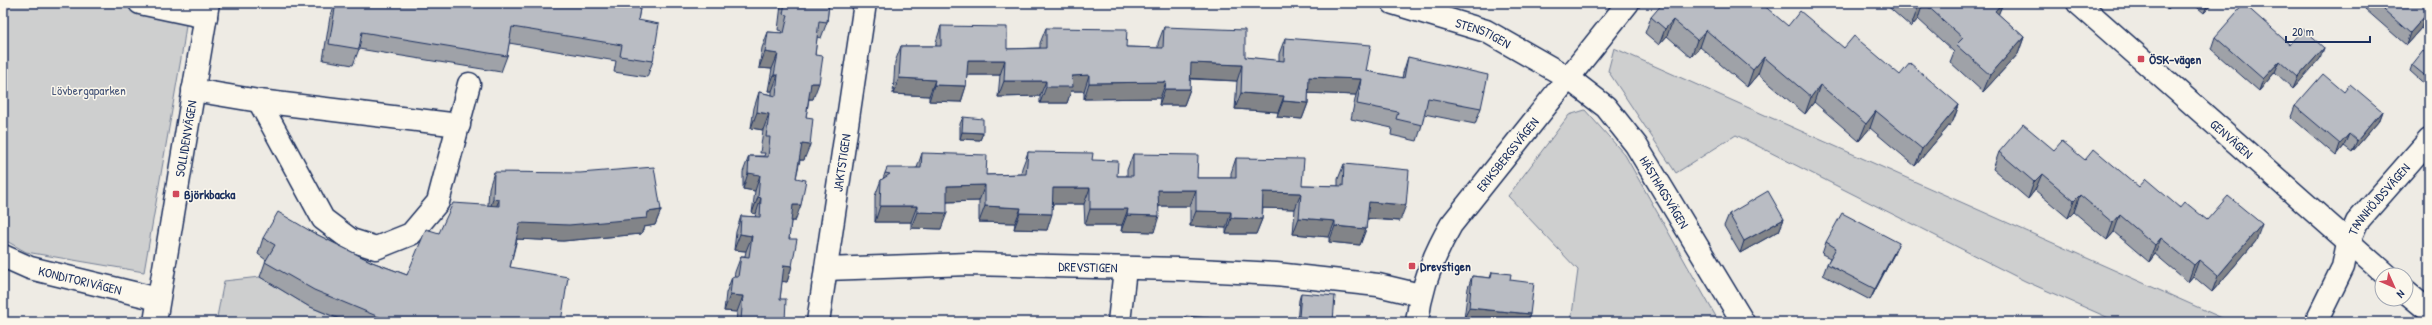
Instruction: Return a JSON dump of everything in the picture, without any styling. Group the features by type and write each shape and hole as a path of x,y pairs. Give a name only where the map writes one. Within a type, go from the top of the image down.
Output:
{"street":[{"path":"140,3 207,10"},
{"name":"JAKTSTIGEN","path":"818,322 864,3"},
{"name":"STENSTIGEN","path":"1393,3 1486,31 1567,77"},
{"name":"ERIKSBERGSVÄGEN","path":"1417,322 1420,295 1435,253 1451,225 1567,77 1628,3"},
{"name":"GENVÄGEN","path":"2078,3 2376,267"},
{"name":"SOLLIDENVÄGEN","path":"155,322 207,10"},
{"name":"HÄSTHAGSVÄGEN","path":"1567,77 1606,107 1636,145 1743,322"},
{"path":"259,101 323,219 351,240 376,248 411,234 438,202 469,84"},
{"path":"193,90 259,101 459,125"},
{"name":"TANNHÖJDSVÄGEN","path":"2348,243 2357,222 2429,140"},
{"path":"2316,322 2343,267 2348,243"},
{"name":"KONDITORIVÄGEN","path":"3,256 30,268 158,299"},
{"name":"DREVSTIGEN","path":"826,269 969,264 1276,274 1378,285 1420,295"},
{"path":"1119,322 1125,269"},
{"path":"2414,299 2429,311"}],"green space":[{"name":"Lövbergaparken","path":"3,3 189,3 183,47 144,272 26,252 3,239"},
{"path":"1614,48 2231,322 2118,322 2025,281 1736,135 1676,173 1608,71"},
{"path":"1585,110 1625,155 1719,322 1571,322 1578,270 1508,196 1569,115"},
{"path":"260,277 308,306 346,322 216,322 224,281"}],"building":[{"path":"336,3 641,3 638,20 659,24 653,61 620,56 622,45 512,27 507,56 362,32 359,49 329,44"},
{"path":"785,3 829,3 827,22 819,21 815,55 823,56 819,83 811,83 806,117 813,118 810,145 802,144 796,178 806,180 801,205 793,205 789,239 797,239 792,266 784,265 780,299 786,299 785,322 745,322 745,320 741,320 743,296 730,295 732,277 738,277 741,256 749,257 752,236 740,234 741,216 760,217 761,198 758,197 760,175 748,173 749,156 768,157 770,137 766,137 769,114 757,112 759,92 776,96 778,75 774,75 778,54 765,52 768,32 784,33 788,15 783,14"},
{"path":"1663,3 1761,3 1788,26 1800,11 1844,48 1854,36 1900,75 1910,63 1959,105 1922,149 1876,111 1866,124 1820,85 1811,97 1764,57 1753,70 1706,30 1697,40 1673,20 1665,29 1651,17"},
{"path":"1909,3 1923,3 1917,10"},
{"path":"1924,3 2002,3 1995,11 2024,37 1990,75 1956,45 1963,38"},
{"path":"2376,3 2429,3 2429,20 2425,16 2410,33"},
{"path":"2244,4 2290,45 2303,29 2324,48 2298,77 2280,61 2263,79 2215,37"},
{"path":"941,26 1007,27 1007,49 1046,48 1046,28 1127,29 1126,47 1163,48 1164,27 1245,30 1245,57 1284,61 1285,38 1371,45 1366,71 1404,78 1408,57 1488,75 1481,108 1428,98 1422,125 1396,119 1398,112 1357,104 1361,79 1309,77 1308,103 1283,101 1284,96 1241,93 1242,65 1191,63 1190,89 1165,89 1166,82 1089,83 1089,75 1072,76 1073,87 1046,87 1046,81 1004,81 1005,60 968,60 966,86 934,85 935,80 899,78 901,46 941,46"},
{"path":"2423,51 2429,56 2429,79 2412,65"},
{"path":"2323,74 2344,92 2350,84 2382,111 2357,141 2349,134 2340,144 2295,106"},
{"path":"963,117 983,119 983,133 962,132"},
{"path":"2023,124 2054,150 2062,141 2085,160 2094,149 2139,187 2146,179 2180,208 2185,202 2207,220 2228,196 2262,224 2218,276 2199,260 2194,265 2161,238 2155,245 2120,215 2113,223 2080,195 2074,201 2042,174 2034,182 1999,152"},
{"path":"1028,152 1093,153 1092,160 1118,161 1117,176 1133,176 1133,154 1198,155 1197,178 1236,178 1236,158 1304,159 1302,185 1343,186 1344,164 1409,170 1406,205 1369,202 1366,229 1335,226 1335,221 1299,218 1301,193 1263,192 1262,219 1231,218 1231,212 1196,211 1196,190 1158,190 1159,216 1127,215 1128,209 1090,209 1090,188 1053,188 1052,214 1020,213 1021,208 985,206 985,185 947,186 947,213 917,212 917,206 880,206 881,180 890,174 885,173 887,168 921,168 922,153 987,155 986,175 1026,174"},
{"path":"654,167 661,210 648,212 647,218 569,225 520,223 510,267 568,277 561,322 391,322 314,290 265,262 275,245 263,238 278,212 312,232 372,262 407,275 426,229 439,233 453,203 499,206 499,200 493,199 494,172 580,173"},
{"path":"1768,191 1784,219 1744,241 1729,214"},
{"path":"1842,213 1899,243 1875,289 1827,264 1836,248 1826,242"},
{"path":"1492,272 1511,274 1510,280 1534,283 1530,314 1469,308 1472,276 1491,278"},
{"path":"1301,293 1335,296 1333,321 1299,317"},
{"path":"1186,316 1209,318 1208,322 1185,322"},
{"path":"1033,320 1047,322 1032,322"}],"place":[{"name":"ÖSK-vägen","path":"2141,59"},
{"name":"Björkbacka","path":"176,194"},
{"name":"Drevstigen","path":"1412,266"}]}
